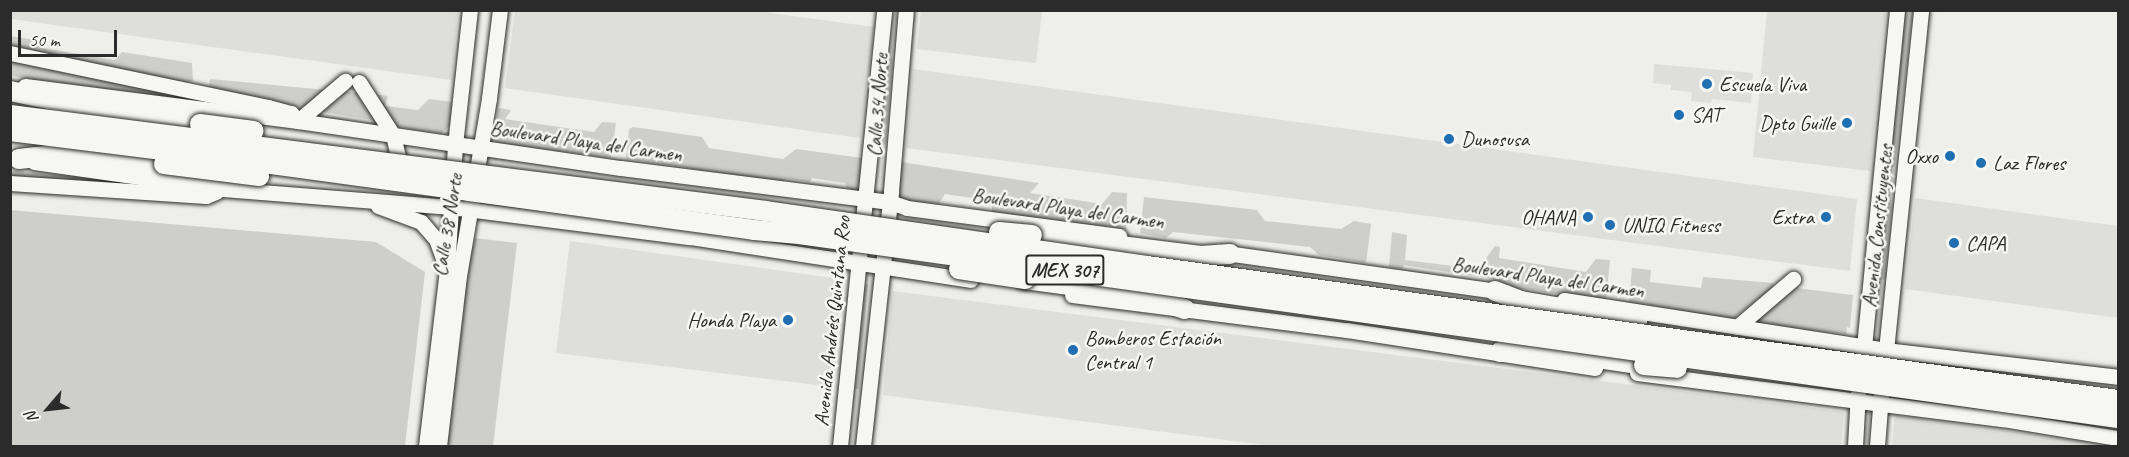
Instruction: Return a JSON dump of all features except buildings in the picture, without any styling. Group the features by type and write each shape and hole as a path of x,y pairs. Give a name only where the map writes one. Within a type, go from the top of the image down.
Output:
{"highway":[{"path":"10,91 84,106 390,152 421,159 439,167"},
{"name":"MEX 307","path":"10,115 439,167 766,211 2118,400"},
{"name":"MEX 307","path":"10,131 753,230 847,240 2118,418"},
{"path":"15,159 71,153 382,190 440,187"},
{"path":"766,211 803,206 1201,256 1230,254"},
{"path":"753,230 797,244 1144,295 1185,309"},
{"path":"1495,291 1521,301 1636,321 1888,358 1916,372"},
{"path":"1500,352 1529,348 1871,394 1932,392"}],"main road":[{"name":"Calle 38 Norte","path":"426,447 447,269 455,145 470,10"},
{"name":"Calle 38 Norte","path":"439,447 469,209 481,148 500,10"},
{"name":"Calle 34 Norte","path":"865,199 884,10"},
{"name":"Calle 34 Norte","path":"890,202 906,10"},
{"name":"Avenida Constituyentes","path":"1855,447 1857,402 1897,10"},
{"name":"Avenida Constituyentes","path":"1877,447 1922,10"},
{"path":"10,53 268,106 291,112 298,121 352,81 393,135 402,178 394,196 370,202"},
{"name":"Boulevard Playa del Carmen","path":"10,85 298,121 455,145 890,202 907,208 1617,307 1864,347 2118,377"},
{"path":"15,159 223,189 451,207 690,237 1147,306 1185,309 1500,352 1624,372 2003,419 2118,438"},
{"path":"577,224 559,212 554,192 559,179 570,167 583,162"},
{"path":"10,183 206,196 223,189"},
{"name":"Avenida Andrés Quintana Roo","path":"840,447 865,199"},
{"path":"370,202 421,222 436,238 447,269"},
{"name":"Avenida Andrés Quintana Roo","path":"863,447 881,266 890,202"},
{"path":"1737,327 1793,279"},
{"path":"1773,332 1781,338 1790,357 1788,374 1777,391"},
{"path":"1995,362 1987,378 1986,390 1992,410 2003,419"}],"shaded area":[{"path":"11,10 458,11 452,80 11,19"},
{"path":"749,10 874,27 860,138 505,88 515,11"},
{"path":"921,11 1042,11 1036,63 917,49"},
{"path":"1767,11 1886,11 1870,171 1753,157"},
{"path":"1904,11 1913,11 1895,166 1890,169 1887,163"},
{"path":"10,36 43,41 43,48 115,60 122,52 192,63 193,81 184,84 11,48"},
{"path":"891,56 893,60 886,144 882,145"},
{"path":"10,60 168,93 163,97 11,76"},
{"name":"Escuela Viva","path":"1654,64 1753,73 1751,103 1712,99 1711,103 1691,101 1692,92 1671,90 1671,85 1653,83"},
{"path":"913,69 1857,199 1850,271 906,148"},
{"path":"210,79 327,90 304,108 209,87"},
{"path":"341,91 360,93 378,121 317,111"},
{"path":"372,94 388,96 385,106 418,110 429,99 453,102 450,125 441,134 394,126"},
{"path":"498,108 511,110 505,119 594,132 602,122 616,123 611,158 499,143 494,140"},
{"path":"633,127 702,137 709,148 783,159 796,149 862,158 859,193 848,191 845,183 812,178 810,182 786,179 783,182 626,159 629,129"},
{"path":"901,162 1039,183 1030,193 1102,204 1112,192 1127,193 1126,231 992,212 992,201 945,194 938,205 904,201 897,195"},
{"path":"10,170 129,183 130,186 11,178"},
{"path":"1144,197 1257,210 1265,221 1341,229 1354,221 1371,224 1366,263 1319,255 1310,247 1173,232 1166,238 1140,233"},
{"path":"1915,198 2118,226 2118,318 1905,289"},
{"path":"1887,199 1891,200 1892,206 1885,279 1880,280 1879,274"},
{"path":"10,210 376,242 425,272 405,446 11,446"},
{"path":"1392,232 1407,235 1405,260 1478,269 1495,246 1500,247 1499,258 1586,272 1596,259 1610,260 1606,301 1498,285 1492,279 1404,265 1403,269 1389,267"},
{"path":"475,238 517,243 493,446 447,446 467,270"},
{"path":"570,241 840,279 834,387 556,353"},
{"path":"1632,268 1651,270 1650,282 1701,288 1703,277 1773,283 1773,288 1732,319 1629,305"},
{"path":"868,284 859,389 855,389 865,285"},
{"path":"1797,288 1853,295 1850,328 1847,327 1846,334 1756,324 1758,317"},
{"path":"892,291 1844,412 1841,446 1272,446 883,395"},
{"path":"1895,415 2112,446 1892,446"}],"place":[{"name":"Escuela Viva","path":"1707,84"},
{"name":"SAT","path":"1679,115"},
{"name":"Dpto Guille","path":"1847,123"},
{"name":"Dunosusa","path":"1449,139"},
{"name":"Oxxo","path":"1950,156"},
{"name":"Laz Flores","path":"1981,163"},
{"name":"OHANA","path":"1588,217"},
{"name":"Extra","path":"1826,217"},
{"name":"UNIQ Fitness","path":"1610,225"},
{"name":"CAPA","path":"1954,243"},
{"name":"Honda Playa","path":"788,320"},
{"name":"Bomberos Estación Central 1","path":"1073,350"}]}
